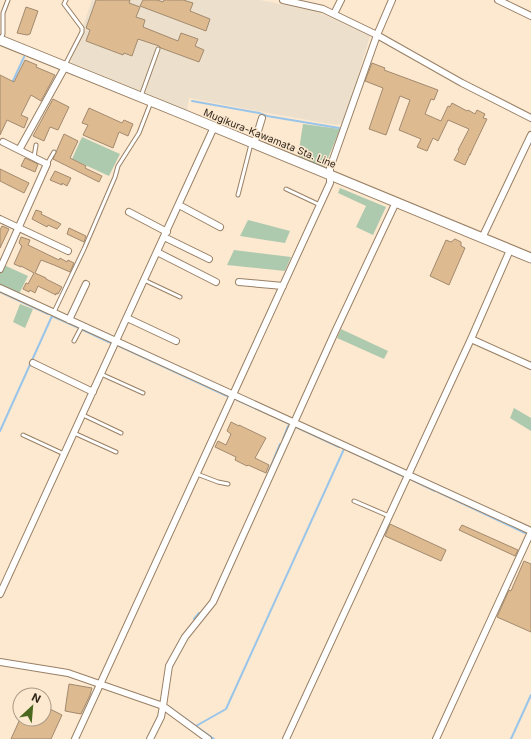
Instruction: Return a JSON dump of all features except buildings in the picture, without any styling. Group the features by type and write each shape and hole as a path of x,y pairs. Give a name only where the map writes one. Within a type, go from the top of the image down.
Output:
{"main road":[{"name":"Mugikura-Kawamata Sta. Line","path":"0,40 531,258"}],"street":[{"path":"283,0 323,9 334,14 377,35 462,83 531,118"},
{"path":"334,14 341,0"},
{"path":"75,739 330,183 330,168 377,35 392,0"},
{"path":"498,0 531,16"},
{"path":"19,150 65,67"},
{"path":"252,143 262,118"},
{"path":"0,594 214,127"},
{"path":"482,238 531,135"},
{"path":"1,266 48,164 4,142"},
{"path":"150,739 160,717 170,666 185,637 213,602 335,332 396,202"},
{"path":"179,205 220,227"},
{"path":"129,212 209,259"},
{"path":"0,218 68,251"},
{"path":"286,739 471,339 510,250"},
{"path":"157,252 216,282"},
{"path":"239,282 283,286"},
{"path":"69,320 86,284"},
{"path":"0,288 531,531 436,739"},
{"path":"127,318 176,341"},
{"path":"471,339 531,366"},
{"path":"33,363 93,392"},
{"path":"0,662 68,673 163,706 208,739"}],"lane":[{"path":"0,40 3,34 3,13 8,0"},
{"path":"65,67 82,32 82,28 64,4 66,0"},
{"path":"140,97 158,49"},
{"path":"54,313 84,249 115,177 118,166 139,133 151,102"},
{"path":"238,195 252,143"},
{"path":"34,157 36,145"},
{"path":"48,164 54,152"},
{"path":"286,189 320,205"},
{"path":"144,280 180,297"},
{"path":"74,341 82,326"},
{"path":"101,374 143,393"},
{"path":"82,415 121,433"},
{"path":"74,433 116,452"},
{"path":"23,435 64,454"},
{"path":"197,474 228,484"},
{"path":"354,501 389,516"}],"shaded area":[{"path":"92,0 260,0 313,11 370,36 344,123 336,125 189,98 187,110 72,63 71,60 85,30 83,26"}],"green space":[{"path":"303,124 340,129 324,168 298,156"},
{"path":"82,137 120,154 109,176 72,159"},
{"path":"340,188 386,207 373,235 356,227 366,206 338,193"},
{"path":"248,220 290,231 285,243 240,236"},
{"path":"234,250 291,257 285,271 227,265"},
{"path":"4,265 28,276 19,294 0,285 0,273"},
{"path":"20,304 33,309 25,328 13,322"},
{"path":"341,329 388,351 384,359 337,338"},
{"path":"514,408 531,418 531,431 510,418"}],"waterway":[{"path":"12,83 24,57"},
{"path":"192,101 259,113 267,116 339,128"},
{"path":"0,292 48,314"},
{"path":"0,431 52,316 79,328"},
{"path":"83,330 111,343"},
{"path":"119,346 227,396"},
{"path":"237,400 290,424"},
{"path":"283,439 288,426"},
{"path":"296,427 339,447"},
{"path":"269,471 280,444"},
{"path":"196,726 226,709 344,449"},
{"path":"349,451 403,476"},
{"path":"412,480 435,491"},
{"path":"438,492 525,533"},
{"path":"194,619 199,613"},
{"path":"511,739 531,695"},
{"path":"168,706 214,739"}]}
